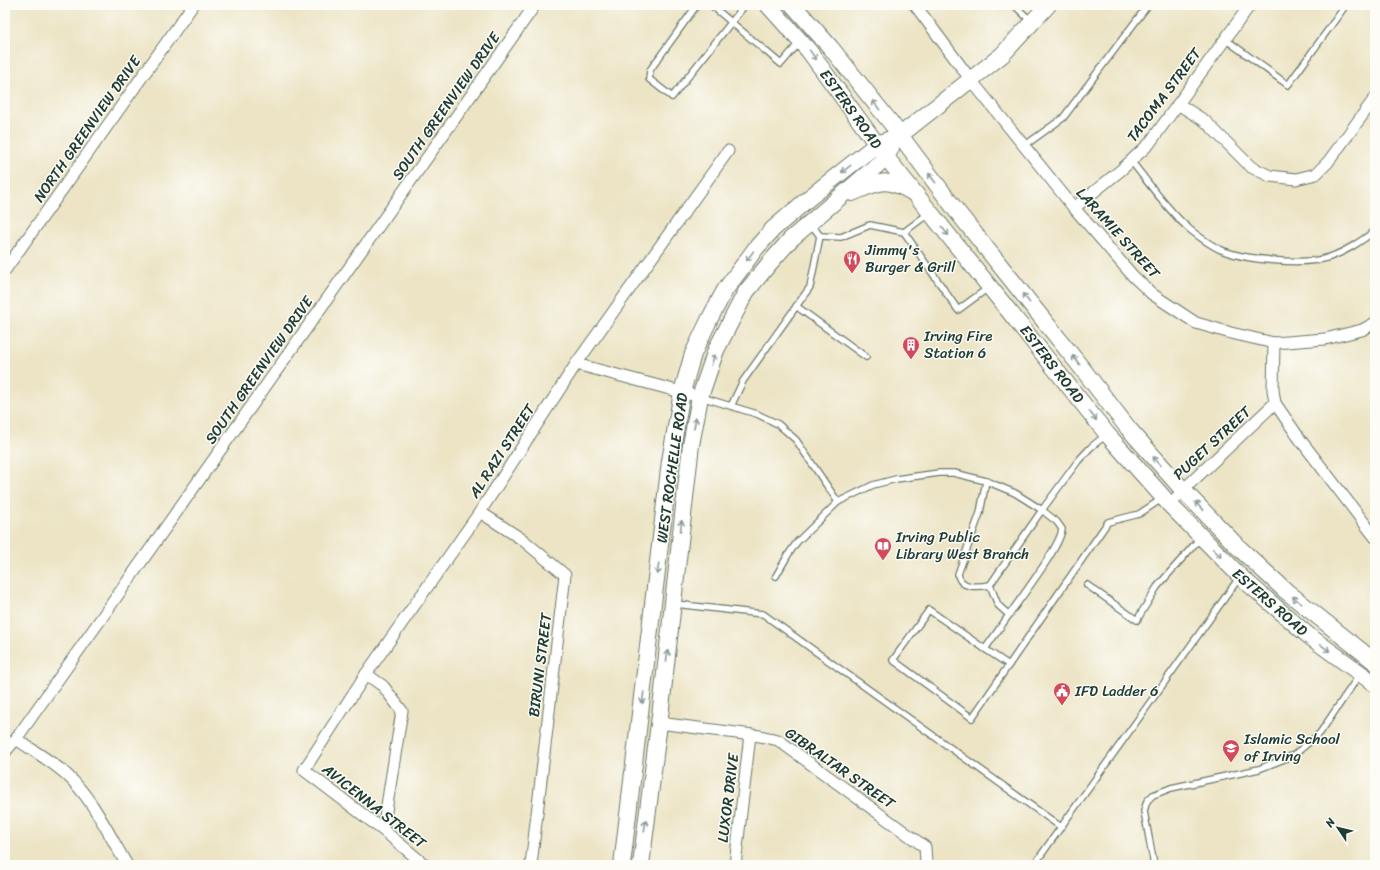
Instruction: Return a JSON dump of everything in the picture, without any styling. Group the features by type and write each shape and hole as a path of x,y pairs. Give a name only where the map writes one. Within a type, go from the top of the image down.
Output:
{"main road":[{"name":"ESTERS ROAD","path":"768,5 809,51 881,151 1107,434 1166,502 1240,577 1309,636 1375,684"},
{"name":"ESTERS ROAD","path":"793,5 831,48 1128,428 1238,547 1286,591 1373,661"},
{"name":"WEST ROCHELLE ROAD","path":"622,865 670,461 682,392 693,354 710,318 725,290 756,248 773,230 809,198 881,151 1002,55 1048,5"},
{"name":"WEST ROCHELLE ROAD","path":"641,865 659,723 690,450 700,397 716,350 746,292 791,239 825,210 881,151"},
{"path":"825,210 852,194 873,184 887,181 899,184 917,195"},
{"path":"990,286 1007,274"},
{"path":"1361,674 1373,661"}],"street":[{"name":"NORTH GREENVIEW DRIVE","path":"5,270 193,5"},
{"name":"SOUTH GREENVIEW DRIVE","path":"5,752 16,739 535,5"},
{"name":"LARAMIE STREET","path":"915,5 971,80 1074,208 1133,276 1152,294 1196,322 1231,333 1274,343 1325,339 1362,330 1375,323"},
{"name":"TACOMA STREET","path":"1074,208 1131,161 1149,144 1250,5"},
{"path":"1178,104 1205,121 1251,167 1270,176 1296,179 1316,174 1328,162 1375,98"},
{"name":"AL RAZI STREET","path":"304,770 366,674 480,512 576,364 728,151"},
{"path":"1274,343 1273,390 1276,403 1299,438 1375,537"},
{"path":"576,364 700,397"},
{"name":"PUGET STREET","path":"1166,502 1184,490 1276,403"},
{"name":"BIRUNI STREET","path":"480,512 523,540 565,575 532,865"},
{"path":"366,674 383,686 402,710 383,830"},
{"name":"GIBRALTAR STREET","path":"659,723 778,740 925,847 925,865"},
{"name":"LUXOR DRIVE","path":"734,865 750,735"},
{"path":"16,739 66,774 80,789 127,865"},
{"name":"AVICENNA STREET","path":"304,770 383,830 425,865"}],"lane":[{"path":"697,5 650,70 649,79 672,97 745,5"},
{"path":"711,5 781,64 801,41"},
{"path":"1014,5 1033,22"},
{"path":"1024,146 1063,118 1148,5"},
{"path":"1225,38 1288,85 1346,5"},
{"path":"1131,161 1161,200 1187,227 1219,249 1249,257 1298,262 1329,257 1351,247 1375,231"},
{"path":"904,232 930,212"},
{"path":"810,224 820,236 841,237 870,225 904,232 958,310 990,286"},
{"path":"731,406 743,381 810,287 820,236"},
{"path":"796,306 866,357"},
{"path":"700,397 757,414 778,424 796,440 838,502"},
{"path":"986,481 980,513 958,574 959,579 966,585 976,587 990,585 1078,461 1091,446 1107,434"},
{"path":"776,576 797,542 838,502 873,485 896,478 939,473 954,473 986,481 1016,493 1042,510 1057,522 1062,529 1060,538 1044,566 985,648"},
{"path":"1008,665 929,610 893,660 972,718 1108,522 1139,514 1166,502"},
{"path":"1087,585 1137,620 1157,587 1201,537"},
{"path":"1034,865 1240,577"},
{"path":"990,585 998,605 1009,615"},
{"path":"672,604 763,614 1061,827"},
{"path":"1154,865 1144,811 1147,801 1153,795 1171,788 1259,769 1294,755 1320,733 1361,674"}],"place":[{"name":"Jimmy's Burger & Grill","path":"852,274"},
{"name":"Irving Fire Station 6","path":"911,360"},
{"name":"Irving Public Library West Branch","path":"883,561"},
{"name":"IFD Ladder 6","path":"1062,706"},
{"name":"Islamic School of Irving","path":"1231,763"}]}
